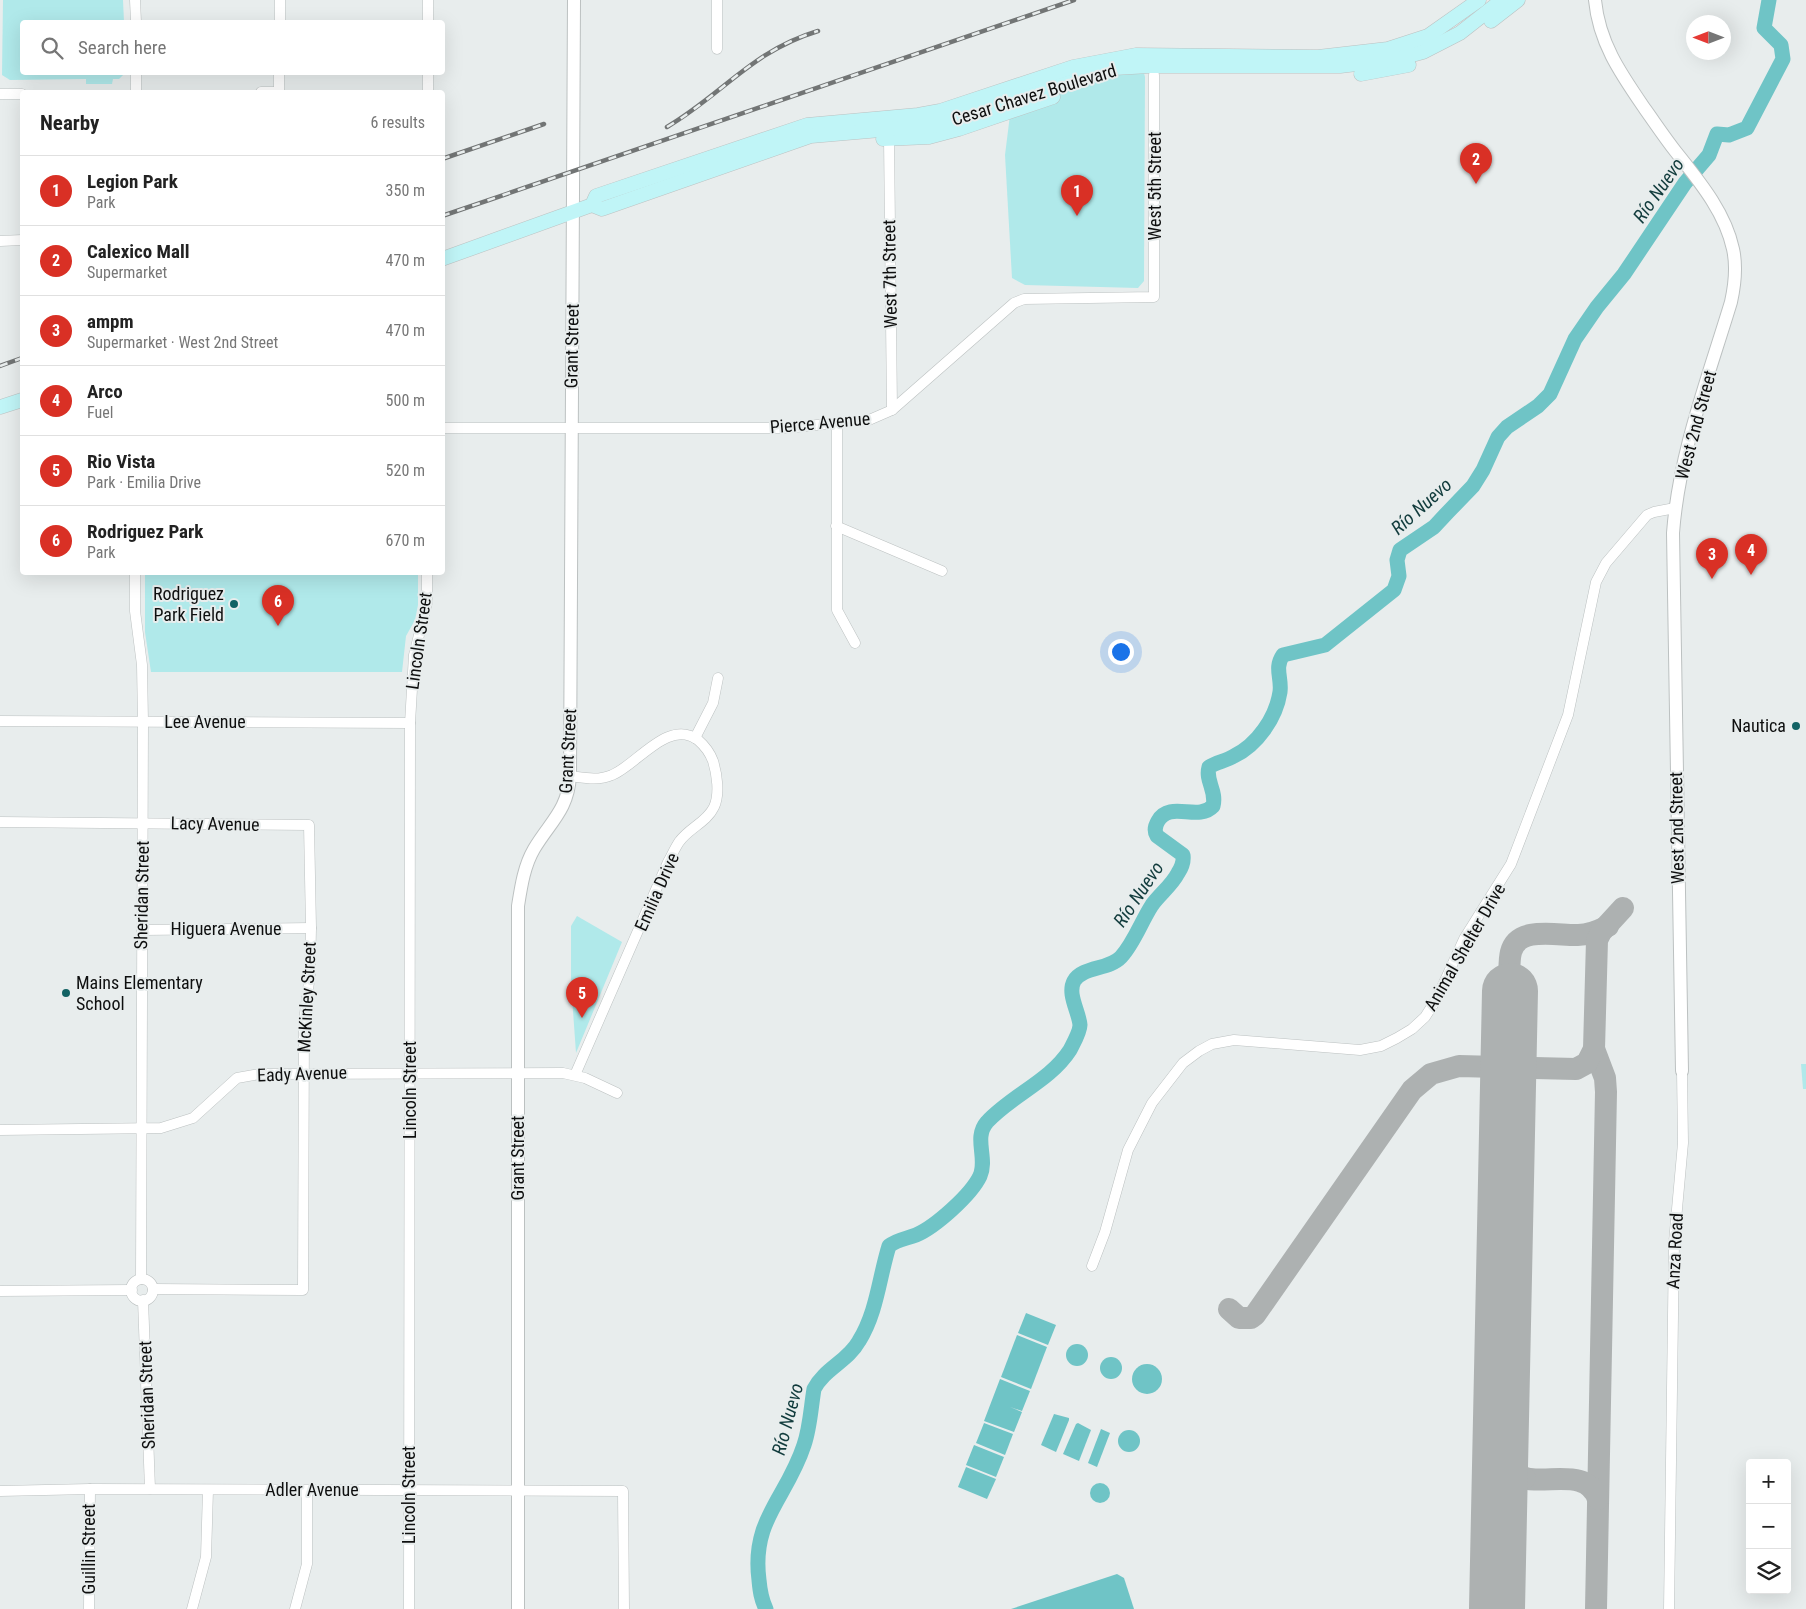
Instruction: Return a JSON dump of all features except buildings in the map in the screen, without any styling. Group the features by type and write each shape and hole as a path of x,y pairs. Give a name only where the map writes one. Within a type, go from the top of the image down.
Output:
{"main road":[{"name":"Cesar Chavez Boulevard","path":"445,258 574,213 592,205 596,196 807,125 918,115 940,111 1073,67 1136,55 1318,56 1388,50 1428,36 1479,0"},
{"name":"Cesar Chavez Boulevard","path":"592,205 602,209 811,136 938,125 1114,68 1149,66 1340,66 1397,59 1423,52 1460,33 1502,0"},
{"path":"668,186 682,189 824,142 929,137 1007,114 1088,84 1113,78 1154,75 1360,74 1397,69 1433,56 1465,39 1518,0"},
{"path":"0,407 20,401"}],"street":[{"path":"136,0 136,20"},
{"path":"280,0 280,20"},
{"path":"428,0 428,20"},
{"name":"Grant Street","path":"518,1609 518,906 523,875 534,849 564,807 569,792 570,776 574,0"},
{"path":"717,0 717,49"},
{"name":"West 2nd Street","path":"1596,0 1599,26 1612,60 1706,190 1729,232 1734,251 1735,285 1688,444 1675,508 1673,569 1678,894"},
{"path":"136,75 136,90"},
{"path":"279,75 279,90"},
{"path":"428,75 428,90"},
{"name":"West 5th Street","path":"1154,75 1154,297"},
{"path":"0,94 20,94"},
{"name":"West 7th Street","path":"888,138 892,410"},
{"path":"0,240 20,240"},
{"name":"Pierce Avenue","path":"445,428 786,428 869,420 892,410 1014,303 1024,299 1154,297"},
{"path":"837,424 837,610 855,643"},
{"name":"Animal Shelter Drive","path":"1092,1266 1114,1203 1118,1178 1128,1150 1152,1103 1184,1063 1198,1051 1212,1044 1234,1040 1360,1050 1381,1046 1397,1038 1412,1029 1425,1017 1436,1000 1464,939 1511,864 1568,715 1596,582 1602,570 1647,515 1675,508"},
{"path":"836,526 942,571"},
{"name":"Sheridan Street","path":"135,575 136,628 142,665 143,722 140,1128 141,1279"},
{"name":"Lincoln Street","path":"409,1609 410,723 414,655 427,603 427,575"},
{"path":"570,776 597,779 611,776 624,769 656,744 671,736 686,734 695,738 713,703 718,678"},
{"name":"Lee Avenue","path":"0,721 410,723"},
{"name":"Emilia Drive","path":"575,1075 668,862 680,841 708,816 715,805 716,770 711,755 695,738"},
{"name":"Lacy Avenue","path":"0,822 309,825"},
{"name":"McKinley Street","path":"153,1289 304,1290 304,1021 310,974 311,928 309,825"},
{"name":"Anza Road","path":"1669,1609 1674,1242 1683,1143 1678,894"},
{"name":"Higuera Avenue","path":"142,930 311,928"},
{"name":"Eady Avenue","path":"0,1130 161,1128 177,1125 193,1118 237,1078 260,1074 304,1072 518,1072 575,1075 617,1093"},
{"path":"141,1279 150,1282 153,1289 150,1297 143,1300 134,1297 132,1290 134,1283 141,1279"},
{"path":"0,1290 132,1290"},
{"name":"Sheridan Street","path":"143,1300 150,1489"},
{"name":"Guillin Street","path":"89,1609 90,1489"},
{"name":"Adler Avenue","path":"0,1491 150,1489 623,1491 624,1609"},
{"path":"192,1609 206,1557 208,1490"},
{"path":"295,1609 307,1564 307,1491"}],"shaded area":[{"path":"3,0 123,0 124,20 20,20 20,75 123,75 119,79 113,79 112,84 86,84 86,79 10,80 2,75"},
{"path":"1143,69 1145,77 1144,281 1138,288 1025,285 1012,278 1005,155 1011,107 1090,79"},
{"path":"145,575 418,575 418,605 415,620 406,636 402,672 151,672 145,632"},
{"path":"577,916 622,942 576,1053 571,983 571,926"},
{"path":"1801,1064 1806,1064 1806,1089 1803,1089"},
{"path":"1026,1313 1056,1325 1048,1345 1018,1333"},
{"path":"1017,1335 1047,1347 1031,1389 1001,1377"},
{"path":"1077,1344 1085,1347 1088,1355 1085,1363 1077,1366 1069,1363 1066,1355 1069,1347"},
{"path":"1111,1357 1119,1360 1122,1368 1119,1376 1111,1379 1103,1376 1100,1368 1103,1360"},
{"path":"1147,1364 1157,1369 1162,1379 1157,1389 1147,1394 1137,1389 1132,1379 1137,1369"},
{"path":"1000,1379 1030,1391 1022,1411 1010,1407 1022,1412 1014,1432 984,1421"},
{"path":"1054,1414 1069,1418 1056,1452 1041,1445"},
{"path":"984,1423 1013,1434 1005,1455 976,1443"},
{"path":"1078,1423 1091,1430 1079,1461 1063,1454"},
{"path":"1101,1429 1110,1433 1097,1467 1088,1463"},
{"path":"1129,1430 1137,1433 1140,1441 1137,1449 1129,1452 1121,1449 1118,1441 1121,1433"},
{"path":"974,1445 1004,1457 996,1477 966,1465"},
{"path":"966,1467 996,1479 987,1499 958,1487"},
{"path":"1100,1483 1107,1486 1110,1493 1107,1500 1100,1503 1093,1500 1090,1493 1093,1486"},
{"path":"1117,1574 1124,1578 1134,1609 1011,1609"}],"waterway":[{"name":"Río Nuevo","path":"766,1609 760,1591 758,1559 760,1541 765,1524 797,1464 804,1445 814,1389 818,1382 849,1354 865,1330 874,1307 889,1246 924,1231 961,1201 980,1176 982,1169 981,1135 987,1122 997,1112 1052,1071 1070,1050 1080,1028 1072,992 1074,981 1083,973 1110,964 1121,957 1130,945 1152,905 1173,882 1182,867 1183,855 1157,836 1155,830 1157,823 1163,815 1170,812 1200,812 1213,806 1214,796 1208,777 1209,767 1231,758 1250,745 1258,738 1270,721 1280,692 1279,664 1283,655 1325,645 1394,590 1399,576 1397,560 1400,550 1434,527 1473,486 1483,470 1498,437 1507,427 1538,406 1550,394 1575,339 1597,307 1624,274 1685,183 1709,155 1717,134 1729,135 1747,128 1783,59 1781,45 1764,28 1769,0"}],"taxiway":[{"path":"1229,1309 1239,1318 1251,1318 1255,1315 1412,1090 1431,1074 1459,1066 1576,1069 1587,1063 1594,1049 1597,940 1601,932 1623,908"},
{"path":"1510,991 1509,966 1511,952 1515,944 1522,938 1540,934 1586,934 1608,926"},
{"path":"1594,1049 1605,1078 1606,1092 1596,1609"},
{"path":"1501,1439 1504,1459 1520,1477 1541,1480 1575,1480 1585,1483 1593,1489 1598,1499"},
{"path":"1499,1523 1504,1496 1512,1486 1525,1478"}],"runway":[{"path":"1497,1609 1510,991"}],"railway":[{"path":"445,215 1074,0"},
{"path":"667,127 705,101 756,61 774,50 818,31"},
{"path":"445,158 544,124"},
{"path":"0,366 20,359"}],"place":[{"name":"Calexico Mall","path":"1476,184"},
{"name":"Legion Park","path":"1077,216"},
{"name":"Arco","path":"1751,575"},
{"name":"ampm","path":"1712,579"},
{"name":"Rodriguez Park Field","path":"234,604"},
{"name":"Rodriguez Park","path":"278,626"},
{"name":"Nautica","path":"1796,726"},
{"name":"Mains Elementary School","path":"66,993"},
{"name":"Rio Vista","path":"582,1018"}]}
